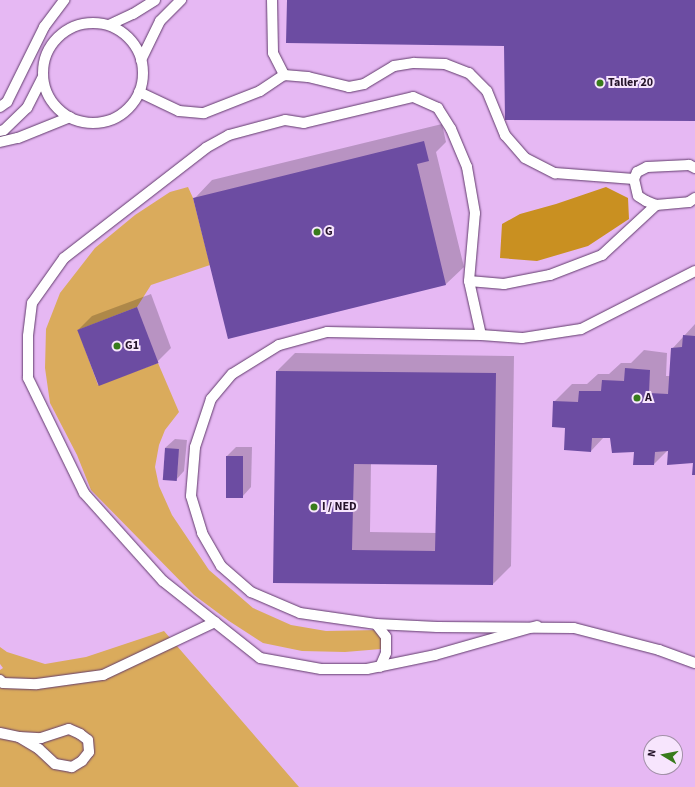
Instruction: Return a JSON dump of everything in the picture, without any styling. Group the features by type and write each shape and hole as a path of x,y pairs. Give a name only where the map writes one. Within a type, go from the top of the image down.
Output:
{"lane":[{"path":"0,107 7,102 44,27 64,0"},
{"path":"109,25 133,14 155,0"},
{"path":"141,60 160,21 181,0"},
{"path":"272,0 273,53 284,75"},
{"path":"0,131 4,130 27,108 43,77 47,56 51,46 62,33 76,25 92,22 109,25 123,32 131,40 141,60 143,76 139,92 130,106 117,116 102,122 91,122 70,117 57,107 47,93 43,77"},
{"path":"139,92 179,111 204,113 260,91 284,75 308,78 349,87 364,84 394,66 414,63 445,64 469,73 487,91 506,135 525,158 555,173 634,179"},
{"path":"481,335 469,281 475,213 467,168 451,129 438,108 413,98 304,123 285,120 229,134 206,148 64,258 32,303 28,336 28,378 84,493 163,581 260,658 321,669 368,669 435,655 537,626"},
{"path":"0,142 18,138 70,117"},
{"path":"695,168 689,166 647,167 636,172 634,179 638,196 656,205 689,202 695,198"},
{"path":"469,281 504,284 542,276 602,255 656,205"},
{"path":"695,271 581,329 522,338 481,335 327,332 279,344 232,374 210,399 194,447 191,496 202,534 221,566 251,592 300,613 376,624 437,627 537,626 574,628 659,650 695,663"},
{"path":"1,685 37,684 102,675 215,622"},
{"path":"376,624 386,637 386,653 380,667"},
{"path":"0,733 19,737 41,738 69,729 88,740 89,752 82,761 72,767 55,764 39,749 19,737"}],"shaded area":[{"path":"188,187 193,198 210,265 151,285 137,307 78,330 98,385 158,363 179,412 165,430 159,445 155,467 159,486 172,515 209,570 253,608 291,625 326,631 380,630 386,636 381,649 345,652 302,651 263,643 229,621 194,595 91,490 77,455 50,403 45,368 46,329 60,293 95,248 135,215 170,192"},
{"path":"606,187 628,198 629,219 588,246 537,261 500,258 502,224 520,214 556,204"},
{"path":"164,631 299,787 0,787 0,670 3,668 0,664 0,647 7,652 45,664 86,657"}],"building":[{"name":"Taller 20","path":"287,0 695,0 695,121 505,120 504,46 286,43"},
{"name":"G","path":"424,141 429,161 417,164 446,285 228,339 193,198"},
{"name":"G1","path":"137,307 159,363 99,386 77,330"},
{"name":"A","path":"683,335 695,336 695,475 692,475 693,463 667,465 668,451 655,452 654,465 633,465 634,452 612,453 610,438 592,438 591,452 564,450 565,428 552,427 553,401 578,402 579,391 601,391 602,380 624,381 625,368 650,370 649,393 668,394 671,348 682,347"},
{"name":"I / NED","path":"276,371 496,373 493,585 273,583","holes":["354,464 437,465 435,551 352,550"]},
{"path":"165,448 179,449 177,481 163,480"},
{"path":"226,456 243,456 243,498 226,498"}],"place":[{"name":"Taller 20","path":"600,83"},
{"name":"G","path":"317,232"},
{"name":"G1","path":"117,346"},
{"name":"A","path":"637,398"},
{"name":"I / NED","path":"314,507"}]}
